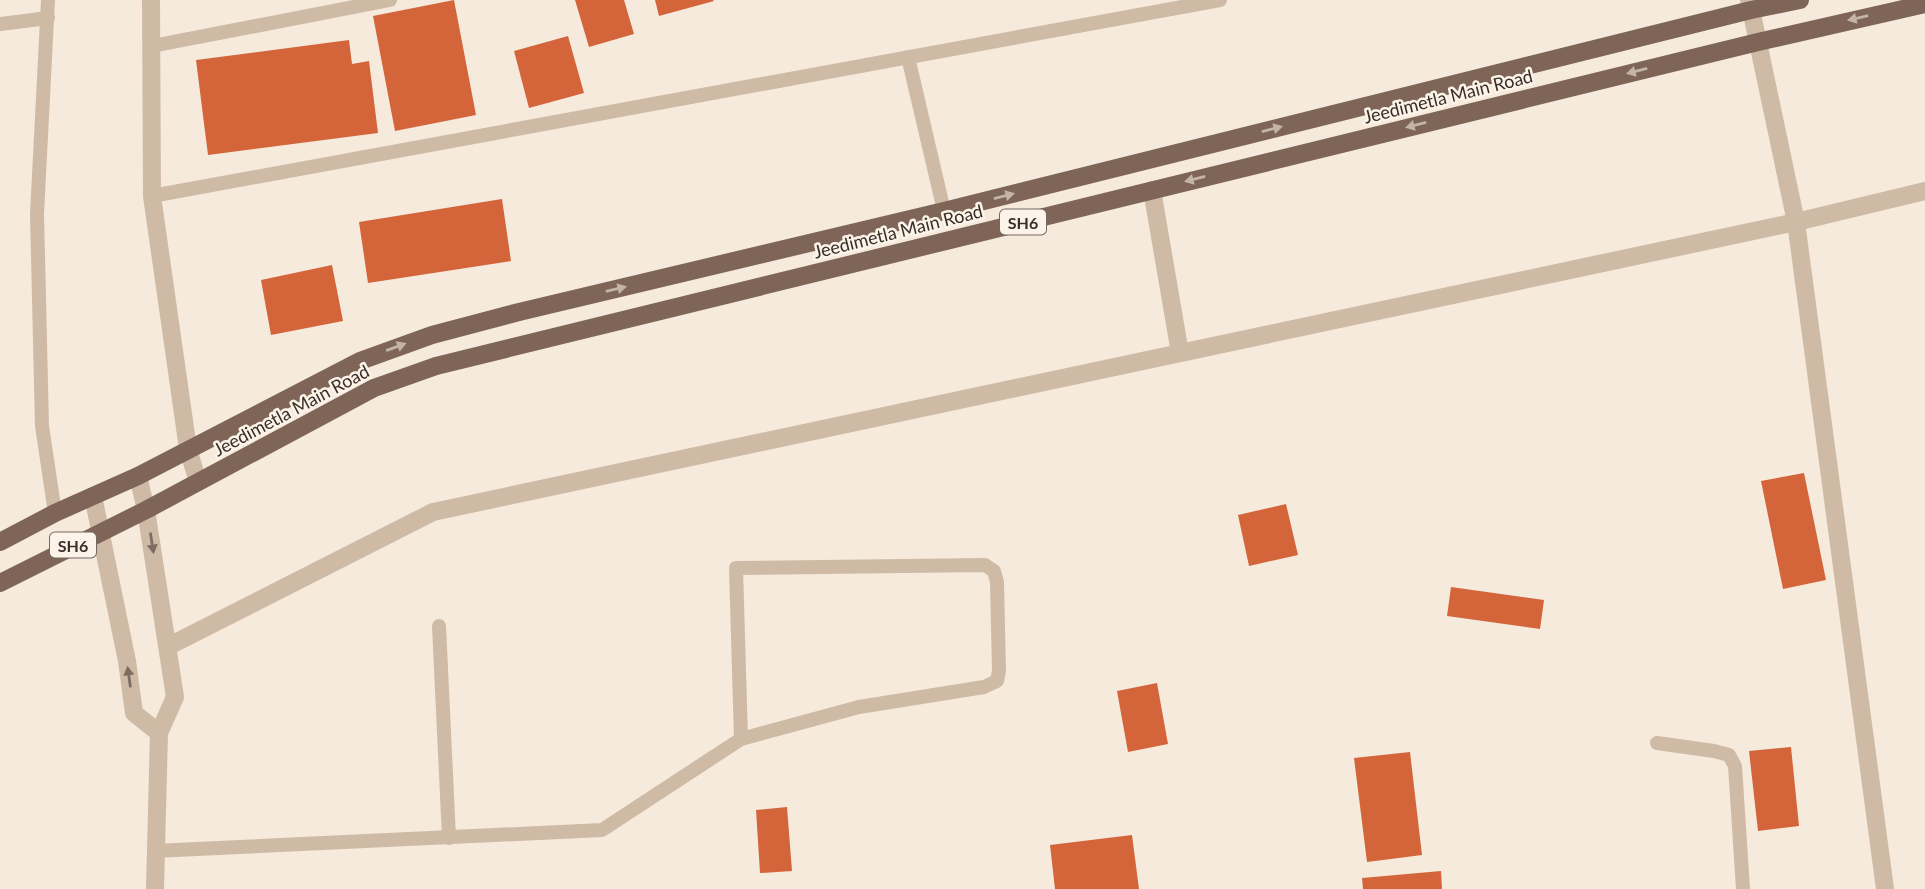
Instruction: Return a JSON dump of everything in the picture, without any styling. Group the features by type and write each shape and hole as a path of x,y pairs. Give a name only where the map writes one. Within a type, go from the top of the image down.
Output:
{"main road":[{"name":"Jeedimetla Main Road","path":"0,542 55,513 138,476 360,361 432,335 944,211 1750,5 1800,0"},
{"name":"Jeedimetla Main Road","path":"0,583 146,510 374,388 436,366 1758,42 1925,4"}],"street":[{"path":"151,0 152,197 188,449 198,482"},
{"path":"1750,5 1796,222 1885,889"},
{"path":"1152,190 1180,353"},
{"path":"169,646 433,512 1796,222 1925,191"},
{"path":"138,476 169,646 175,697 159,733 155,889"},
{"path":"93,496 127,661 134,713 159,733"}],"lane":[{"path":"48,0 37,215 42,426 55,513"},
{"path":"152,46 390,0"},
{"path":"152,197 1220,0"},
{"path":"0,24 48,18"},
{"path":"908,57 944,211"},
{"path":"154,851 602,830 741,738 859,707 984,687 997,681 999,671 994,572 985,565 736,568 741,738"},
{"path":"439,626 449,838"},
{"path":"1657,743 1729,755 1735,766 1743,889"}],"building":[{"path":"454,0 476,115 395,131 373,16"},
{"path":"575,0 624,0 634,34 589,47"},
{"path":"655,0 713,0 714,1 659,16"},
{"path":"568,36 584,93 529,108 514,51"},
{"path":"349,40 352,64 369,61 378,133 208,155 196,60"},
{"path":"502,199 511,261 368,283 359,222"},
{"path":"332,265 343,321 271,335 261,280"},
{"path":"1804,473 1826,580 1783,589 1761,481"},
{"path":"1286,504 1298,555 1249,566 1238,515"},
{"path":"1451,587 1544,600 1540,629 1447,616"},
{"path":"1157,683 1168,744 1128,752 1117,691"},
{"path":"1791,747 1799,826 1758,831 1749,751"},
{"path":"1410,752 1422,855 1367,862 1354,758"},
{"path":"787,807 792,871 760,873 756,810"},
{"path":"1132,835 1139,889 1055,889 1050,845"},
{"path":"1441,871 1442,889 1363,889 1362,878"}]}
